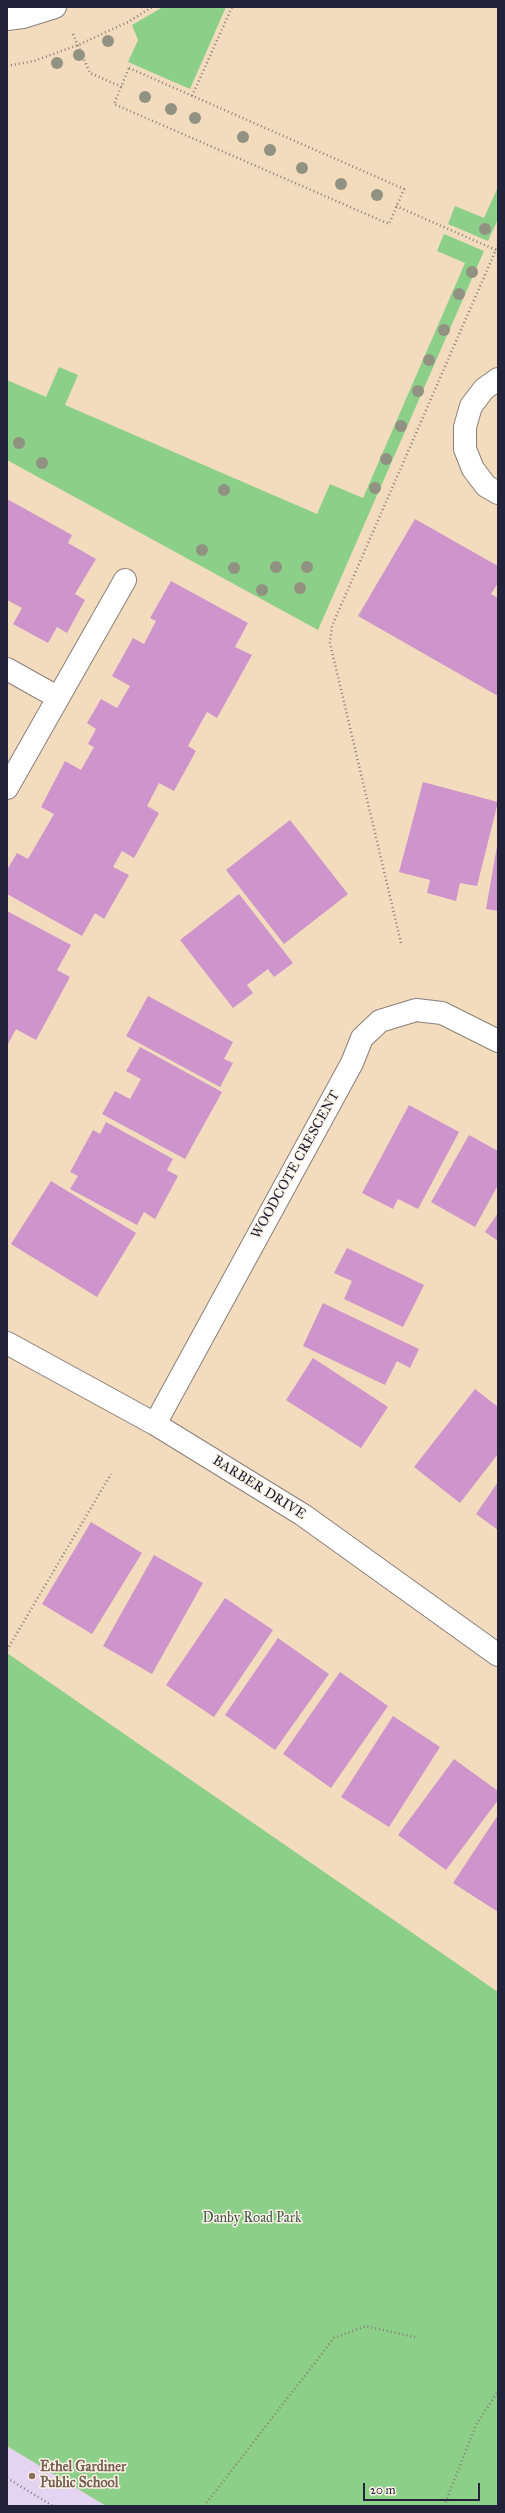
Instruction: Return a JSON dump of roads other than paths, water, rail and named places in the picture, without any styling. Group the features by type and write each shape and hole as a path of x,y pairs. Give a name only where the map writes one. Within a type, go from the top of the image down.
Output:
{"street":[{"path":"7,19 24,18 55,7"},
{"path":"498,379 484,389 471,406 465,427 465,449 473,469 486,486 498,493"},
{"path":"7,788 57,697 125,580"},
{"path":"7,669 57,697"},
{"name":"WOODCOTE CRESCENT","path":"155,1424 352,1063 362,1038 380,1021 416,1010 442,1013 498,1041"},
{"name":"BARBER DRIVE","path":"7,1343 155,1424 303,1515 498,1655"}],"place":[{"name":"Ethel Gardiner Public School","path":"32,2476"}],"park label":[{"name":"Danby Road Park","path":"252,2219"}]}
